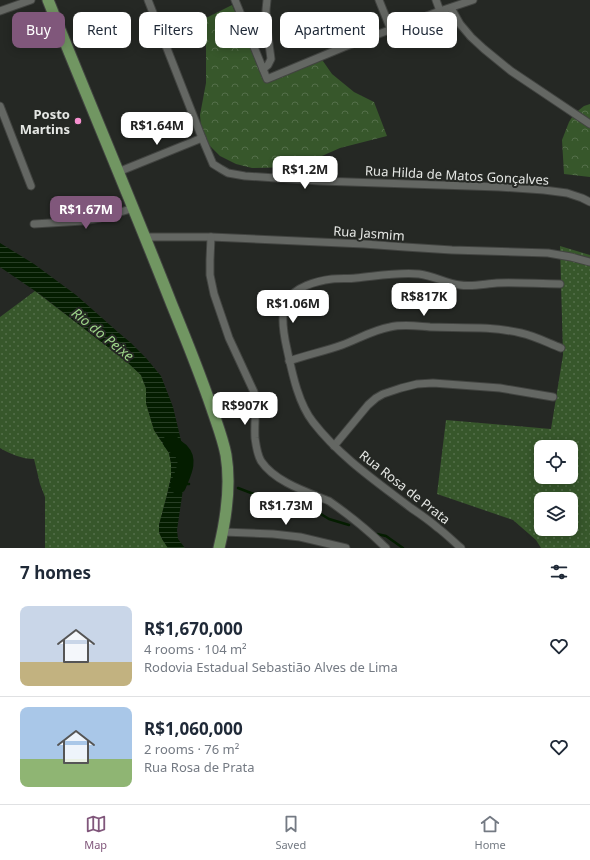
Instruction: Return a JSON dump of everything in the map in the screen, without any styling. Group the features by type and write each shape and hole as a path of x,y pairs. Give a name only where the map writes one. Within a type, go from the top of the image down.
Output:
{"main road":[{"path":"48,0 146,237 197,366 222,438 228,471 223,532 219,548"}],"street":[{"path":"0,11 31,0"},
{"name":"Rua Hilda de Matos Gonçalves","path":"148,0 213,164 228,173 245,176 320,181 499,187 567,193 590,202"},
{"path":"235,0 267,79 344,47 387,31"},
{"path":"263,69 271,60 266,21 267,0"},
{"path":"379,0 387,20"},
{"path":"436,0 440,11 473,0"},
{"path":"451,8 460,24 484,49 590,124"},
{"path":"0,106 31,186"},
{"path":"118,172 202,138"},
{"path":"34,224 83,221 100,218 134,208"},
{"name":"Rua Jasmim","path":"146,237 211,237 548,254 571,257 590,262"},
{"path":"211,237 210,275 214,294 229,338 254,392 255,437 257,454 260,460 267,469 280,478 332,504 376,538 386,548"},
{"name":"Rua Rosa de Prata","path":"460,548 438,527 366,474 334,446 313,422 306,411 298,392 289,361 284,336 283,316 286,302 293,293 304,286 318,281 352,279 387,274 420,274 450,283 473,286 522,283 560,284"},
{"path":"289,361 343,345 378,330 392,326 405,325 460,327 521,333 561,348"},
{"path":"334,446 368,405 376,398 383,394 417,384 433,383 500,388 553,397"},
{"path":"223,532 273,534 300,537 346,548"}],"green space":[{"path":"232,5 235,12 218,12"},
{"path":"215,14 215,48 250,48 263,78 318,54 332,74 354,92 374,102 387,136 340,148 297,167 252,168 236,164 220,156 209,145 201,127 200,115 206,83 207,18"},
{"path":"590,104 590,177 564,174 562,140 574,114 584,106"},
{"path":"560,246 590,255 590,548 541,548 536,540 513,520 437,494 446,420 551,429 563,355"},
{"path":"35,291 126,361 141,375 146,388 146,403 154,430 169,453 171,463 171,477 159,525 159,532 168,548 45,548 45,497 34,459 16,456 0,448 0,317"}],"water":[{"path":"0,243 34,264 76,295 131,343 161,376 173,407 184,453 186,469 177,530 178,539 185,548 168,548 159,532 159,525 171,477 171,463 169,453 154,430 146,403 146,388 141,375 126,361 41,295 0,267"}],"waterway":[{"name":"Rio do Peixe","path":"171,442 184,455 186,464 178,486"},
{"path":"182,484 189,484"},
{"path":"238,488 264,498 283,497 298,500 329,519 349,525"},
{"path":"377,534 386,536 403,548"}],"place":[{"name":"Posto Martins","path":"78,121"}]}
